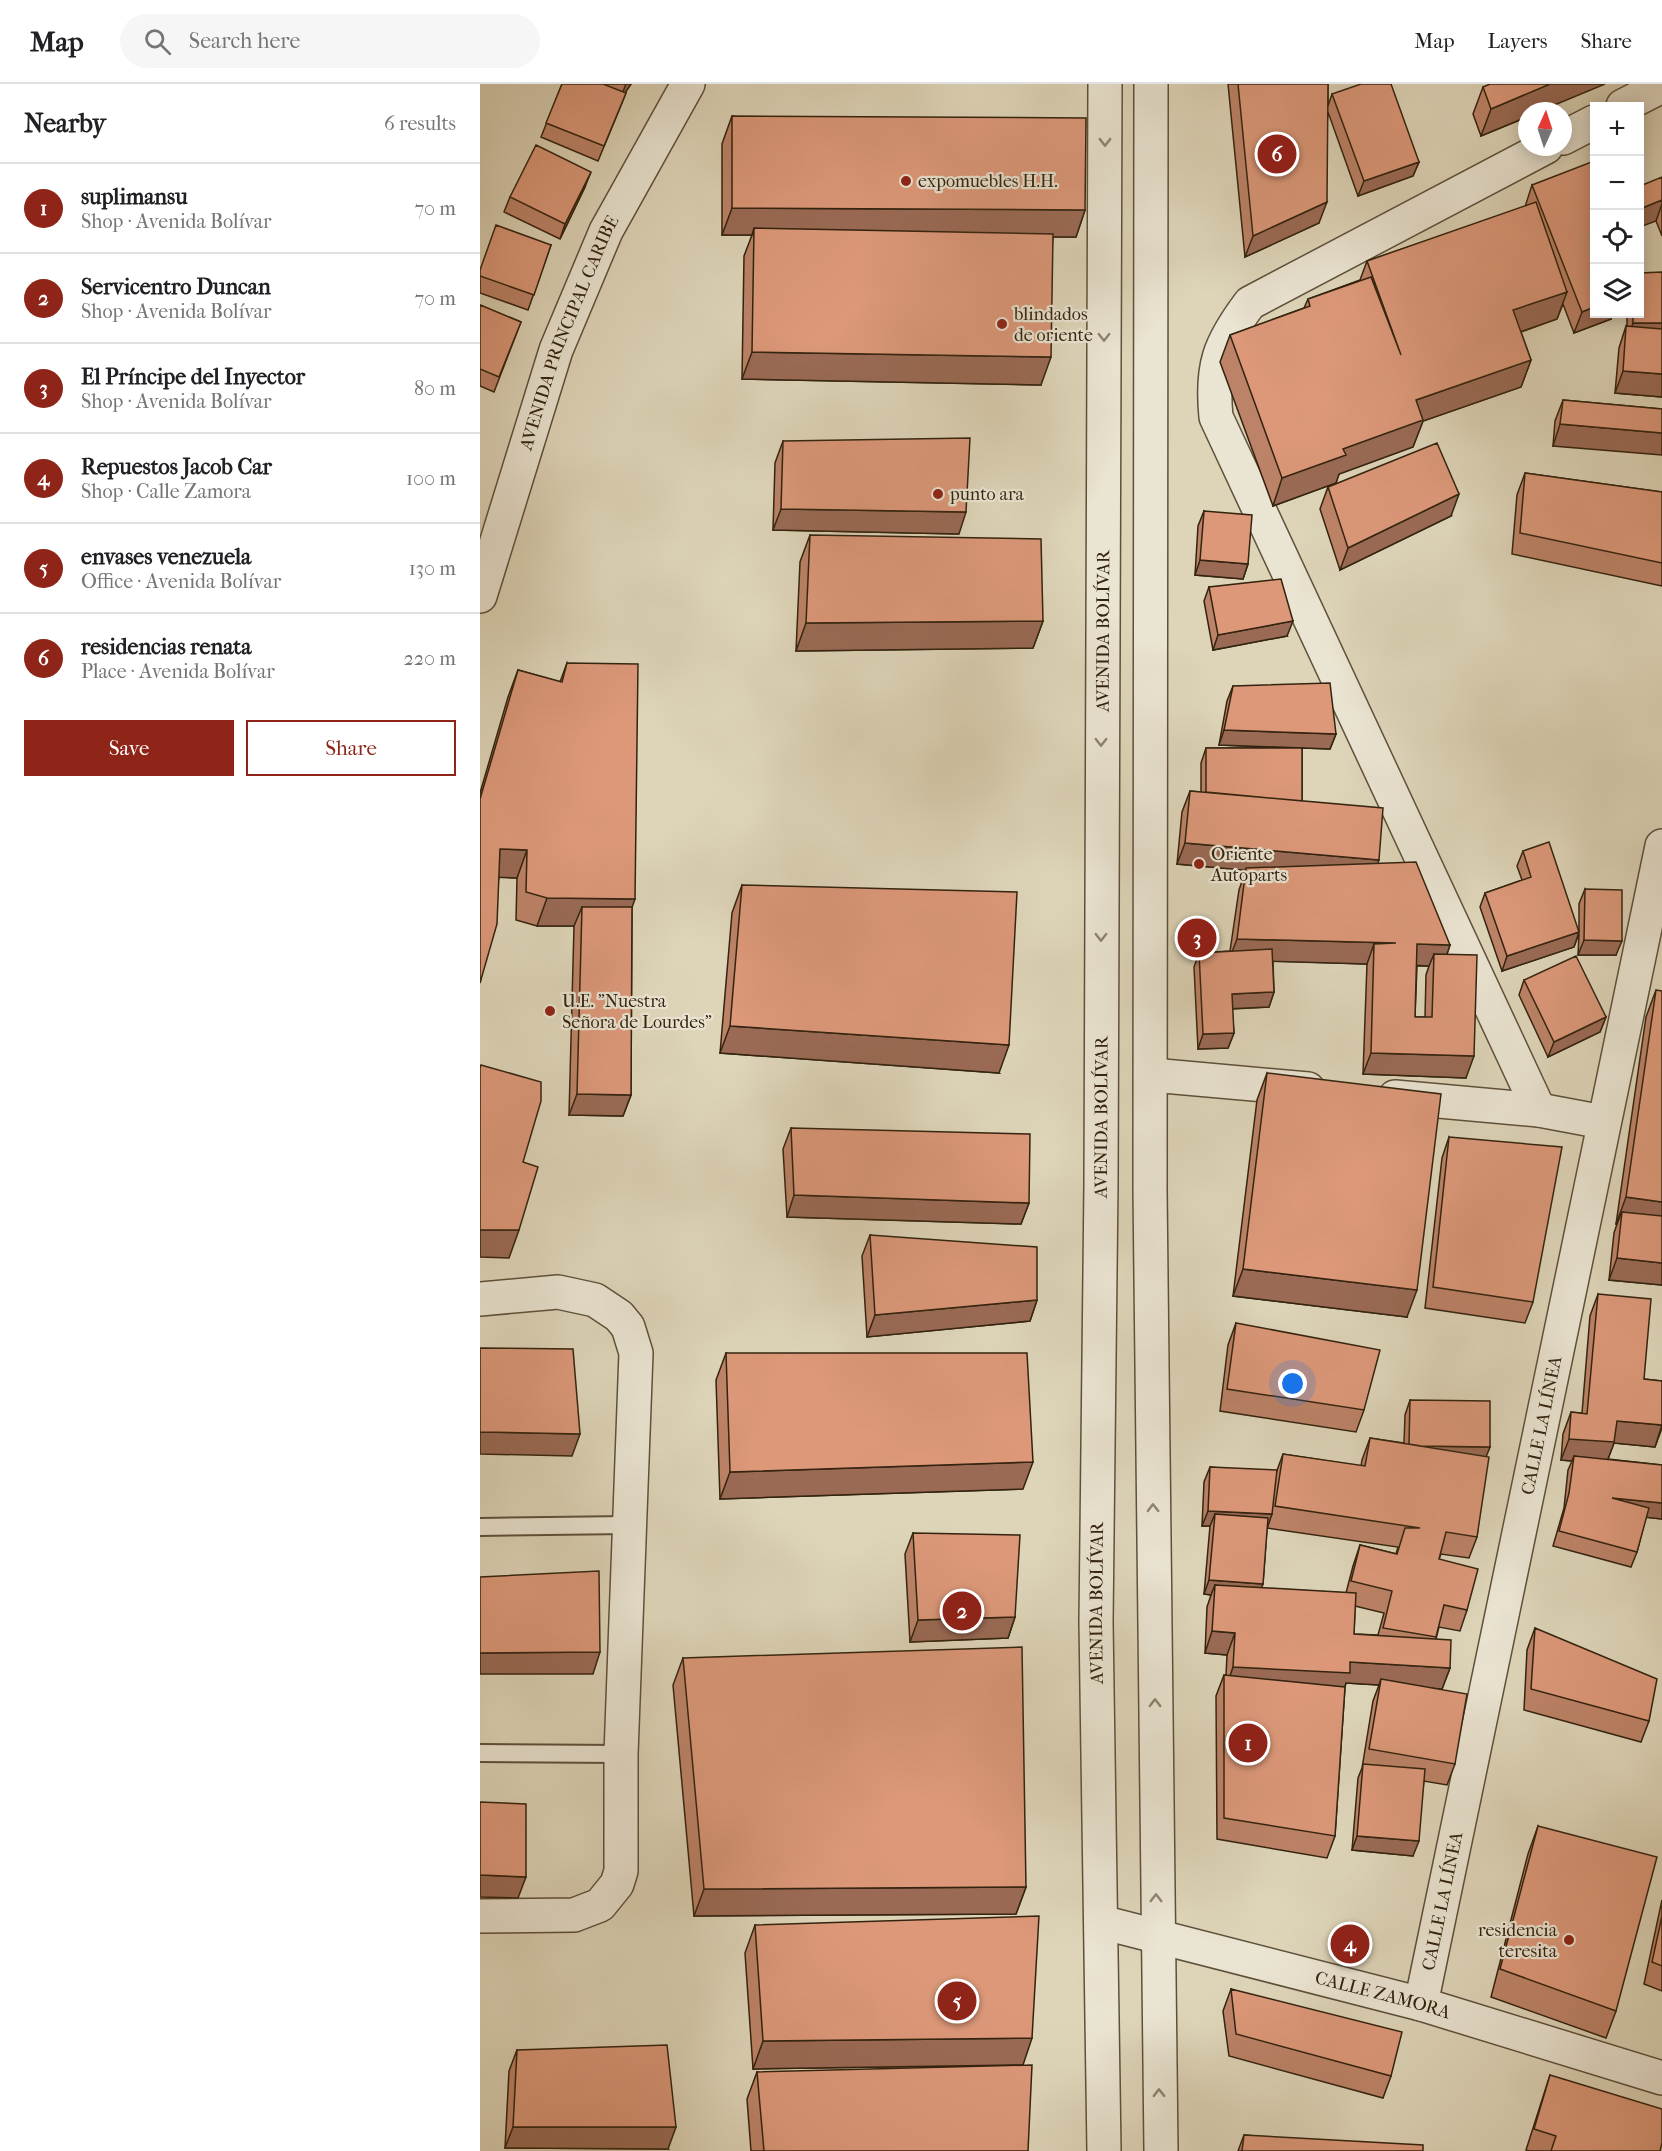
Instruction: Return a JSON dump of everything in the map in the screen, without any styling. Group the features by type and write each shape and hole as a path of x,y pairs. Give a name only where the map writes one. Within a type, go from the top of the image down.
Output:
{"street":[{"name":"AVENIDA PRINCIPAL CARIBE","path":"480,596 556,350 606,231 688,84"},
{"name":"AVENIDA BOLÍVAR","path":"1104,2151 1096,1622 1101,1184 1105,84"},
{"path":"1150,84 1152,1075 1150,1202 1161,2151"},
{"path":"1631,102 1662,86"},
{"path":"1572,133 1590,124"},
{"path":"1529,156 1250,303 1224,340 1215,369 1214,400 1216,417 1539,1110"},
{"name":"CALLE LA LÍNEA","path":"1421,2004 1662,846"},
{"path":"1152,1075 1539,1110 1603,1122"},
{"path":"480,1299 558,1292 577,1294 608,1307 628,1327 635,1346 637,1366 628,1525 621,1754 621,1871 609,1895 600,1905 574,1915 480,1916"},
{"name":"CALLE ZAMORA","path":"1101,1922 1421,2004 1662,2078"}],"lane":[{"path":"480,1527 628,1525"},
{"path":"480,1754 621,1754"}],"building":[{"path":"562,84 603,84 626,93 604,146 546,123"},
{"path":"1238,84 1328,84 1327,202 1253,236"},
{"path":"1361,84 1391,84 1419,162 1364,181 1332,94"},
{"path":"1490,84 1550,84 1491,109 1483,87"},
{"path":"732,116 1086,118 1085,210 732,208"},
{"path":"536,145 591,172 565,224 510,197"},
{"path":"1590,163 1590,309 1582,312 1532,185"},
{"path":"1662,177 1662,200 1644,207 1644,184"},
{"path":"1536,202 1567,292 1513,310 1531,360 1416,400 1423,420 1343,449 1346,455 1282,478 1230,335 1310,306 1308,299 1371,277 1401,355 1367,261"},
{"path":"496,225 551,245 534,295 480,276"},
{"path":"754,228 1053,234 1051,357 752,352"},
{"path":"1662,272 1662,323 1633,323 1633,318 1644,318 1644,273"},
{"path":"480,305 521,322 499,377 480,369"},
{"path":"1626,326 1662,329 1662,374 1623,371"},
{"path":"1563,400 1662,409 1662,433 1560,424"},
{"path":"970,438 966,512 781,509 783,441"},
{"path":"1437,443 1459,494 1348,548 1328,487"},
{"path":"1525,473 1662,492 1662,563 1520,533"},
{"path":"1204,511 1252,515 1248,564 1200,560"},
{"path":"810,535 1041,539 1043,621 806,623"},
{"path":"1281,579 1293,621 1218,635 1209,587"},
{"path":"567,663 638,664 635,899 547,898 526,892 527,850 500,849 497,924 480,983 480,799 518,670 562,682"},
{"path":"1330,683 1336,734 1224,730 1233,686"},
{"path":"1206,748 1302,748 1302,801 1206,792"},
{"path":"1190,791 1383,808 1379,860 1185,843"},
{"path":"1549,842 1579,932 1507,956 1485,893 1531,877 1523,851"},
{"path":"1416,862 1450,945 1417,944 1415,1017 1432,1017 1434,954 1477,955 1474,1056 1371,1053 1374,944 1396,943 1237,939 1246,868"},
{"path":"742,885 1017,892 1009,1045 730,1026"},
{"path":"1585,889 1622,890 1622,941 1584,940"},
{"path":"582,907 632,907 631,1095 577,1094"},
{"path":"1272,949 1274,992 1232,994 1234,1033 1203,1034 1199,953"},
{"path":"1576,956 1606,1017 1554,1042 1524,980"},
{"path":"1656,990 1662,991 1662,1202 1626,1197"},
{"path":"481,1065 541,1082 541,1101 523,1162 538,1167 519,1230 480,1230"},
{"path":"1267,1073 1441,1094 1417,1290 1243,1269"},
{"path":"791,1128 1030,1134 1029,1203 794,1195"},
{"path":"1449,1137 1562,1147 1533,1302 1433,1287"},
{"path":"1622,1212 1662,1216 1662,1263 1617,1258"},
{"path":"870,1235 1037,1247 1037,1300 875,1315"},
{"path":"1598,1294 1651,1299 1644,1379 1662,1381 1662,1425 1617,1421 1614,1442 1569,1439 1571,1412 1587,1414"},
{"path":"1236,1323 1380,1350 1364,1410 1227,1389"},
{"path":"480,1348 573,1349 580,1434 480,1432"},
{"path":"726,1353 1027,1353 1033,1462 730,1472"},
{"path":"1410,1400 1490,1401 1490,1447 1409,1444"},
{"path":"1370,1438 1489,1457 1477,1537 1446,1532 1439,1559 1478,1569 1467,1610 1444,1605 1436,1637 1383,1628 1392,1591 1351,1581 1360,1545 1397,1554 1405,1528 1420,1528 1275,1506 1283,1454 1365,1466"},
{"path":"1574,1456 1662,1465 1662,1503 1612,1498 1649,1508 1637,1552 1559,1531 1569,1493"},
{"path":"1210,1467 1277,1470 1272,1514 1208,1511"},
{"path":"1215,1514 1268,1518 1263,1584 1209,1580"},
{"path":"913,1533 1020,1535 1015,1617 918,1620"},
{"path":"599,1571 600,1652 480,1653 480,1577"},
{"path":"1215,1585 1356,1593 1354,1634 1451,1640 1450,1668 1350,1662 1350,1673 1233,1667 1235,1633 1212,1631"},
{"path":"1535,1628 1657,1679 1649,1721 1531,1689"},
{"path":"1022,1647 1026,1887 704,1889 683,1658"},
{"path":"1224,1675 1345,1687 1335,1836 1224,1818"},
{"path":"1381,1679 1467,1694 1455,1764 1369,1749"},
{"path":"1363,1764 1425,1769 1419,1841 1357,1836"},
{"path":"480,1802 526,1804 526,1877 480,1875"},
{"name":"residencia teresita","path":"1538,1826 1657,1857 1616,2011 1500,1969"},
{"path":"1039,1916 1032,2038 763,2041 755,1925"},
{"path":"1662,1916 1662,1966 1652,1962"},
{"path":"1231,1989 1402,2032 1391,2076 1236,2034"},
{"path":"667,2045 676,2127 513,2127 517,2050"},
{"path":"1032,2065 1028,2151 764,2151 757,2072"},
{"path":"1550,2075 1662,2109 1660,2151 1551,2151 1556,2136 1534,2129"},
{"path":"1244,2135 1423,2145 1423,2151 1242,2151"}],"place":[{"name":"residencias renata","path":"1277,154"},
{"name":"expomuebles H.H.","path":"906,181"},
{"name":"blindados de oriente","path":"1002,324"},
{"name":"punto ara","path":"938,494"},
{"name":"Oriente Autoparts","path":"1199,864"},
{"name":"El Príncipe del Inyector","path":"1197,938"},
{"name":"U.E. \"Nuestra Señora de Lourdes\"","path":"550,1011"},
{"name":"Servicentro Duncan","path":"962,1611"},
{"name":"suplimansu","path":"1248,1743"},
{"name":"residencia teresita","path":"1569,1940"},
{"name":"Repuestos Jacob Car","path":"1350,1944"},
{"name":"envases venezuela","path":"957,2001"}]}
